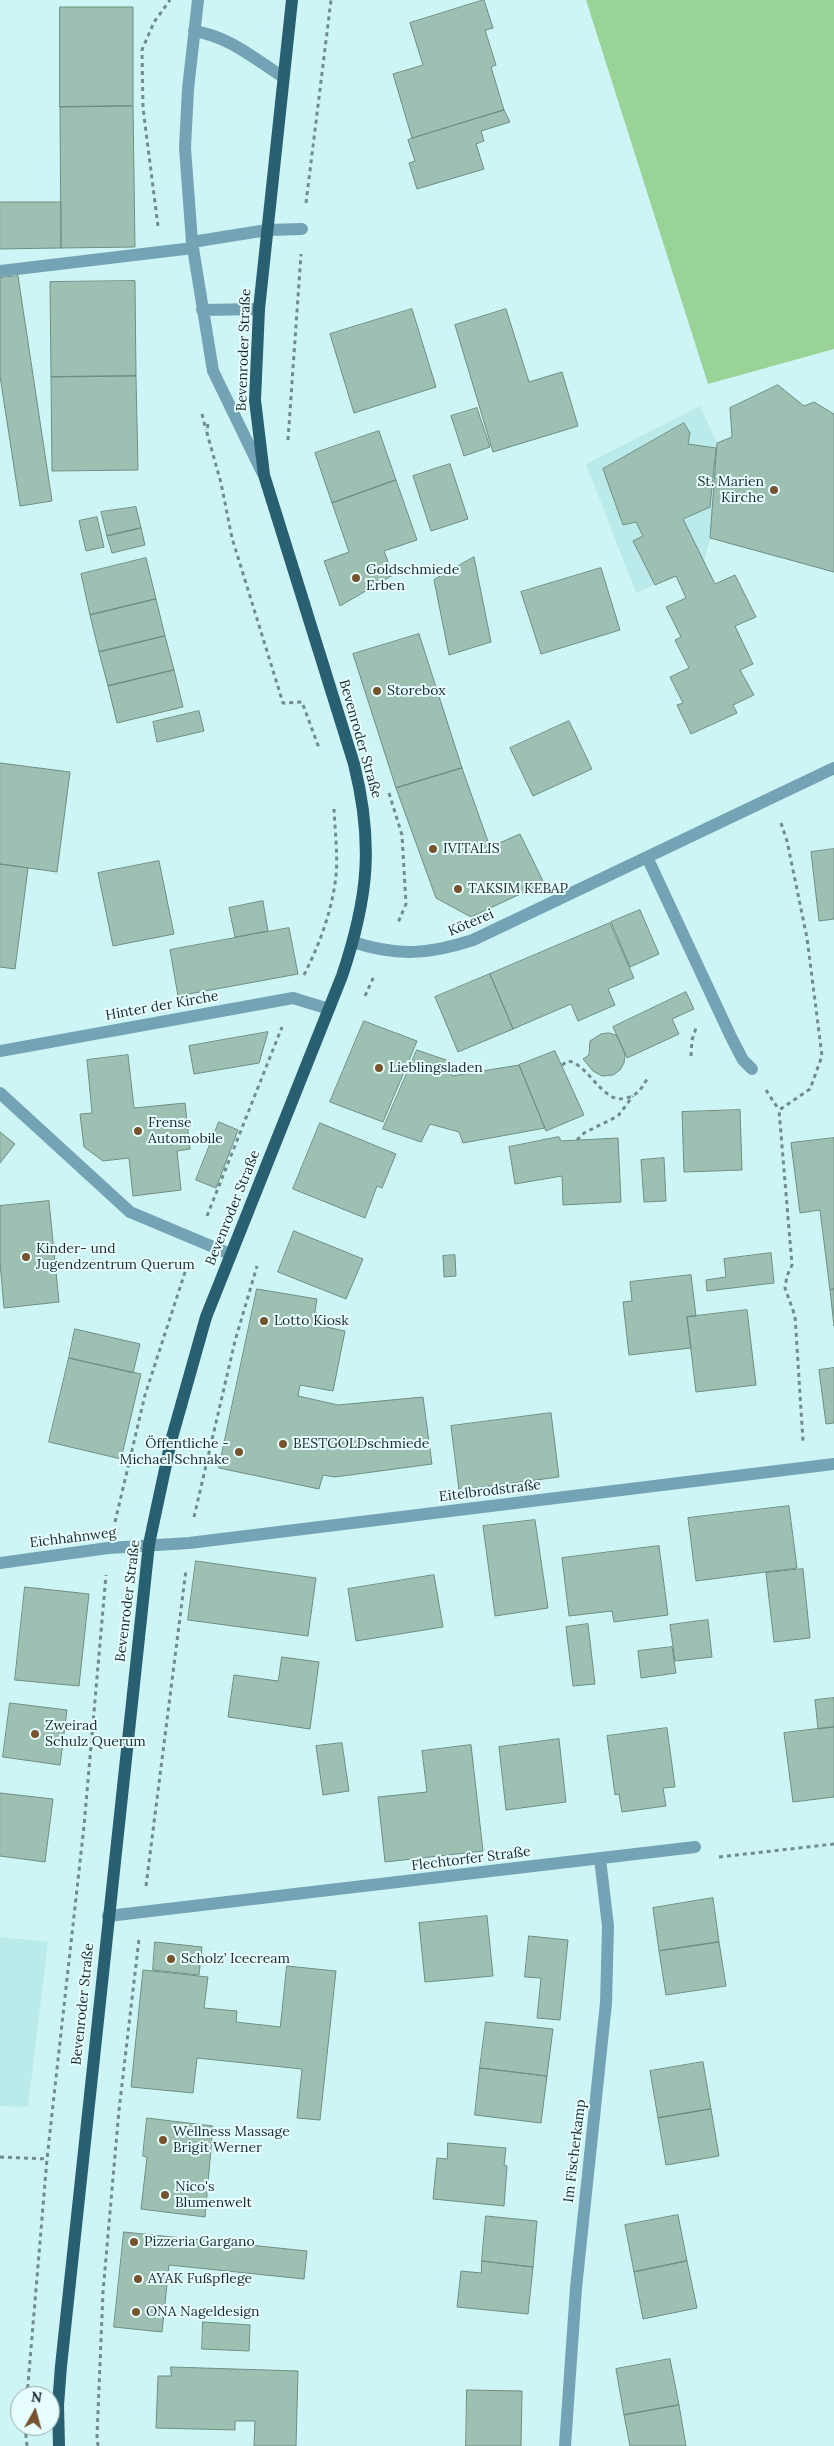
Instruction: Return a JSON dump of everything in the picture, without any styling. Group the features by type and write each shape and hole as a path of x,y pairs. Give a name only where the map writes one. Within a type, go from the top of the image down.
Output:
{"main road":[{"name":"Bevenroder Straße","path":"59,2446 58,2405 61,2366 108,1916 149,1544 159,1490 206,1317 354,942 366,876 367,841 363,802 354,764 264,474 255,400 259,309 292,0"}],"street":[{"path":"198,0 185,148 193,245 202,310 213,371 264,474"},
{"path":"194,31 213,34 283,77"},
{"path":"0,271 193,245 267,230 302,229"},
{"path":"202,310 259,309"},
{"name":"Köterei","path":"354,942 385,951 415,953 445,950 473,940 834,768"},
{"path":"647,857 731,1038 743,1060 752,1069"},
{"name":"Hinter der Kirche","path":"0,1051 293,998 329,1009"},
{"path":"0,1093 130,1212 230,1254"},
{"name":"Eitelbrodstraße","path":"149,1544 189,1543 834,1464"},
{"name":"Eichhahnweg","path":"0,1563 149,1544"},
{"name":"Flechtorfer Straße","path":"108,1916 695,1847"},
{"name":"Im Fischerkamp","path":"565,2446 575,2298 606,2003 608,1926 600,1859"}],"path":[{"path":"288,443 302,229 331,0"},
{"path":"209,416 207,433 221,483 232,538 283,703 302,702 320,752"},
{"path":"362,1002 406,904 402,835 388,789"},
{"path":"773,798 787,841 807,938 822,1056 810,1089 779,1110 792,1265 787,1276 786,1288 794,1316 805,1468"},
{"path":"28,2386 47,2159 84,1826 108,1548 145,1395 197,1240 293,998 318,947 330,910 336,874 334,806"},
{"path":"562,1065 568,1061 574,1062 609,1096 617,1099 634,1096"},
{"path":"577,1140 584,1133 608,1123 618,1116 642,1088 648,1077"},
{"path":"98,2446 103,2292 119,2110 189,1543 235,1341 260,1258"},
{"path":"695,1847 712,1858 834,1844"},
{"path":"0,2156 47,2159"}],"shaded area":[{"path":"700,406 717,443 710,538 704,563 636,593 586,464"},
{"path":"0,1937 48,1942 28,2107 0,2106"}],"green space":[{"path":"586,0 834,0 834,349 708,384"}],"building":[{"path":"484,0 493,28 485,30 496,65 491,67 504,110 412,138 393,74 423,65 410,23"},
{"path":"60,7 133,7 133,106 60,107"},
{"path":"133,106 135,247 61,248 60,107"},
{"path":"504,110 510,122 481,131 484,141 476,144 484,169 417,189 409,163 415,161 408,140"},
{"path":"0,202 61,202 61,248 0,249"},
{"path":"18,276 52,501 20,506 0,376 0,278"},
{"path":"135,281 136,376 51,377 50,282"},
{"path":"412,309 436,387 354,413 330,334"},
{"path":"506,309 529,382 562,372 578,426 493,452 455,325"},
{"path":"136,376 138,470 52,471 51,377"},
{"name":"St. Marien Kirche","path":"778,385 804,406 814,402 834,414 834,572 710,538 717,443 732,437 730,408"},
{"path":"477,408 490,447 464,456 451,416"},
{"path":"684,423 690,433 688,444 716,448 710,507 683,519 715,584 735,575 756,617 735,626 753,664 740,670 754,695 733,705 737,713 691,734 677,705 683,703 670,677 689,668 675,640 681,637 666,607 686,598 676,576 655,585 633,541 643,536 636,522 623,525 603,469"},
{"path":"379,431 396,480 332,503 315,453"},
{"path":"450,464 468,519 431,531 413,476"},
{"path":"396,480 417,540 384,551 393,575 340,606 324,561 349,552 332,503"},
{"path":"136,507 141,528 107,536 101,512"},
{"path":"97,517 104,547 86,551 79,521"},
{"path":"141,528 145,545 112,553 107,536"},
{"path":"474,557 491,642 449,655 434,580"},
{"path":"146,558 156,599 90,615 81,574"},
{"path":"601,568 620,630 541,654 521,592"},
{"path":"156,599 165,636 99,652 90,615"},
{"path":"419,634 462,768 396,788 353,654"},
{"path":"165,636 174,670 108,686 99,652"},
{"path":"174,670 183,707 117,723 108,686"},
{"path":"199,711 204,731 157,742 153,722"},
{"path":"569,721 592,769 533,796 510,748"},
{"path":"0,763 70,772 57,872 0,864"},
{"path":"462,768 490,847 520,834 544,883 471,917 436,898 396,788"},
{"path":"834,849 834,919 819,921 811,852"},
{"path":"159,861 174,934 113,946 98,873"},
{"path":"0,864 28,868 15,969 0,967"},
{"path":"263,901 268,931 235,937 229,908"},
{"path":"640,910 659,954 630,967 611,922"},
{"path":"610,923 634,978 608,989 615,1005 578,1021 571,1004 513,1029 490,974"},
{"path":"289,928 298,974 178,996 170,950"},
{"path":"490,974 513,1029 458,1052 435,997"},
{"path":"686,992 694,1009 672,1019 679,1034 627,1058 613,1027"},
{"path":"364,1021 417,1041 383,1122 330,1102"},
{"path":"268,1032 259,1063 194,1074 189,1046"},
{"path":"609,1033 616,1035 621,1044 625,1054 624,1063 620,1070 613,1075 602,1076 593,1071 583,1059 589,1055 590,1041 601,1034"},
{"path":"417,1050 449,1061 452,1076 519,1065 545,1128 463,1143 459,1132 430,1124 421,1142 383,1129"},
{"path":"555,1051 584,1115 546,1131 519,1065"},
{"path":"128,1055 134,1108 185,1103 190,1149 177,1151 181,1190 133,1196 129,1158 103,1161 84,1147 80,1114 92,1113 87,1060"},
{"path":"740,1110 742,1170 684,1172 682,1112"},
{"path":"219,1122 238,1130 216,1188 196,1180"},
{"path":"320,1123 396,1154 382,1188 377,1186 365,1218 293,1189"},
{"path":"0,1132 15,1144 0,1163"},
{"path":"559,1137 561,1141 618,1138 621,1202 563,1205 562,1176 515,1184 509,1147"},
{"path":"834,1138 834,1289 830,1290 820,1210 800,1213 791,1143"},
{"path":"664,1158 666,1201 644,1202 641,1160"},
{"path":"49,1201 59,1302 4,1308 0,1263 0,1206"},
{"path":"294,1231 363,1259 346,1299 278,1272"},
{"path":"771,1253 774,1283 707,1291 706,1280 726,1277 724,1259"},
{"path":"455,1255 456,1276 444,1277 443,1256"},
{"path":"691,1275 696,1316 687,1317 691,1348 629,1355 623,1302 632,1301 630,1282"},
{"path":"257,1289 317,1299 313,1324 345,1331 333,1391 300,1385 298,1396 338,1405 423,1397 432,1464 335,1477 323,1475 319,1489 219,1468"},
{"path":"834,1289 834,1326 830,1290"},
{"path":"747,1310 756,1385 696,1392 687,1317"},
{"path":"75,1329 140,1344 133,1373 69,1358"},
{"path":"69,1358 141,1374 121,1459 49,1442"},
{"path":"834,1368 834,1423 826,1424 819,1370"},
{"path":"551,1413 559,1477 459,1490 451,1426"},
{"path":"789,1506 797,1568 696,1581 688,1518"},
{"path":"535,1520 548,1608 495,1616 483,1526"},
{"path":"659,1546 668,1615 614,1622 612,1611 569,1616 562,1558"},
{"path":"196,1561 316,1578 308,1636 188,1620"},
{"path":"803,1569 810,1638 774,1642 766,1573"},
{"path":"434,1575 443,1627 356,1641 348,1589"},
{"path":"25,1587 89,1594 79,1686 15,1680"},
{"path":"708,1620 712,1657 675,1661 670,1625"},
{"path":"588,1624 595,1684 573,1686 566,1627"},
{"path":"672,1647 676,1673 641,1678 638,1651"},
{"path":"282,1657 319,1662 310,1729 228,1717 234,1675 278,1681"},
{"path":"834,1698 834,1727 818,1729 815,1700"},
{"name":"Zweirad Schulz Querum","path":"10,1703 67,1710 60,1765 3,1757"},
{"path":"834,1727 834,1797 793,1802 784,1733"},
{"path":"667,1728 675,1787 663,1788 666,1806 622,1812 619,1794 615,1795 607,1736"},
{"path":"559,1739 566,1802 506,1810 499,1747"},
{"path":"342,1743 349,1791 323,1795 316,1746"},
{"path":"471,1745 483,1851 385,1862 378,1797 427,1792 422,1751"},
{"path":"0,1793 53,1799 45,1862 0,1856"},
{"path":"713,1898 719,1942 659,1951 653,1908"},
{"path":"487,1916 493,1976 425,1982 419,1923"},
{"path":"529,1936 568,1940 560,2020 537,2018 541,1978 525,1977"},
{"path":"155,1942 202,1947 199,1975 153,1970"},
{"path":"719,1942 726,1986 666,1995 659,1951"},
{"path":"287,1966 336,1971 320,2120 297,2118 302,2069 197,2058 193,2093 131,2087 143,1970 208,1977 204,2008 237,2011 236,2022 280,2027"},
{"path":"486,2022 553,2029 547,2076 480,2068"},
{"path":"703,2062 711,2109 658,2118 650,2071"},
{"path":"480,2068 547,2076 541,2123 475,2115"},
{"path":"711,2109 719,2156 666,2165 658,2118"},
{"path":"147,2118 213,2126 205,2217 141,2209 147,2157 143,2156"},
{"path":"448,2143 506,2148 504,2165 507,2166 504,2206 433,2199 437,2158 447,2159"},
{"path":"678,2215 687,2261 634,2272 625,2225"},
{"path":"486,2216 537,2221 533,2267 482,2261"},
{"path":"124,2232 307,2251 304,2279 169,2265 162,2332 114,2327"},
{"path":"482,2261 533,2267 528,2314 457,2307 461,2271 481,2273"},
{"path":"687,2261 697,2308 643,2319 634,2272"},
{"path":"203,2322 250,2325 249,2351 202,2349"},
{"path":"670,2359 679,2405 624,2415 616,2369"},
{"path":"171,2367 298,2371 296,2446 254,2446 255,2421 235,2421 235,2430 156,2428 158,2376 171,2376"},
{"path":"467,2390 522,2391 521,2446 466,2446"},
{"path":"679,2405 686,2446 630,2446 624,2415"}],"place":[{"name":"St. Marien Kirche","path":"774,490"},
{"name":"Goldschmiede Erben","path":"356,578"},
{"name":"Storebox","path":"377,691"},
{"name":"IVITALIS","path":"433,849"},
{"name":"TAKSIM KEBAP","path":"458,889"},
{"name":"Lieblingsladen","path":"379,1068"},
{"name":"Frense Automobile","path":"138,1131"},
{"name":"Kinder- und Jugendzentrum Querum","path":"26,1257"},
{"name":"Lotto Kiosk","path":"264,1321"},
{"name":"BESTGOLDschmiede","path":"283,1444"},
{"name":"Öffentliche - Michael Schnake","path":"239,1452"},
{"name":"Zweirad Schulz Querum","path":"35,1734"},
{"name":"Scholz’ Icecream","path":"171,1959"},
{"name":"Wellness Massage Brigit Werner","path":"163,2140"},
{"name":"Nico's Blumenwelt","path":"165,2195"},
{"name":"Pizzeria Gargano","path":"134,2242"},
{"name":"AYAK Fußpflege","path":"138,2279"},
{"name":"ONA Nageldesign","path":"136,2312"}]}
